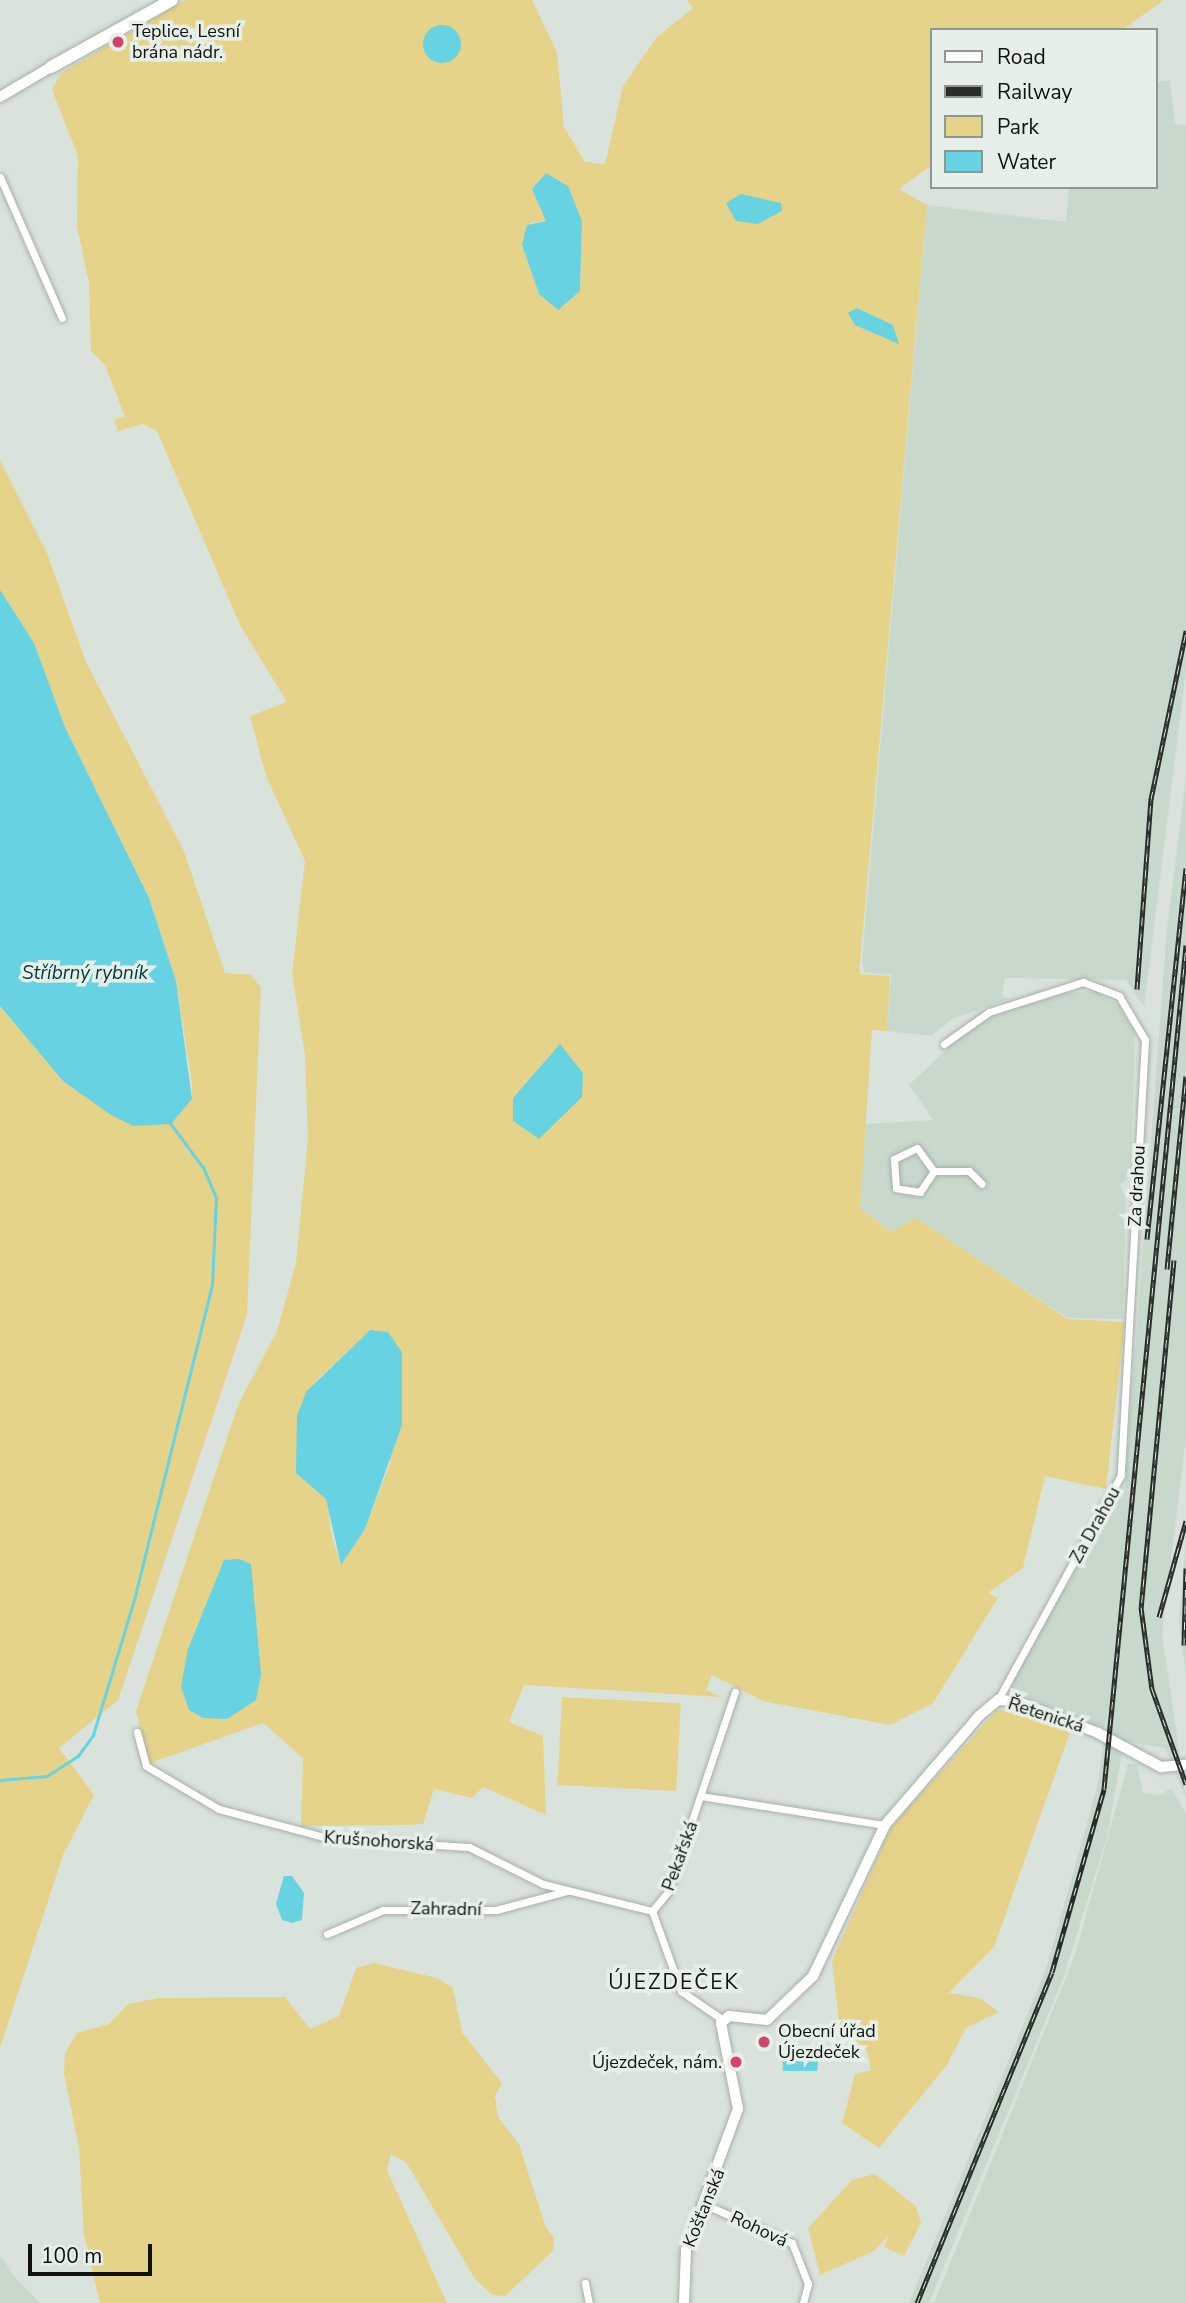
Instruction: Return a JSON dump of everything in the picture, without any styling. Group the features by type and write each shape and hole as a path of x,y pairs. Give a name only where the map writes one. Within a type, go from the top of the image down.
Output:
{"highway":[{"path":"51,67 162,0"},
{"path":"51,67 172,0"}],"main road":[{"path":"0,97 51,67"}],"street":[{"path":"0,177 62,318"},
{"name":"Za drahou","path":"944,1044 970,1020 1083,982 1119,996 1145,1040 1132,1331"},
{"path":"917,1148 934,1171 920,1192 896,1188 894,1159 917,1148"},
{"path":"934,1171 969,1171 982,1184"},
{"name":"Za Drahou","path":"998,1700 1118,1485 1132,1331"},
{"name":"Pekařská","path":"723,2020 681,1991 652,1911 668,1892 735,1692"},
{"name":"Řetenická","path":"723,2020 769,2019 824,1961 885,1825 998,1700 1088,1729 1170,1769 1186,1765"},
{"name":"Krušnohorská","path":"136,1732 146,1766 219,1809 328,1838 469,1847 568,1891 652,1911"},
{"path":"701,1796 885,1825"},
{"name":"Zahradní","path":"327,1934 383,1910 496,1910 568,1891"},
{"name":"Košťanská","path":"684,2303 685,2254 706,2205 737,2115 738,2093 720,2037 723,2020"},
{"name":"Rohová","path":"706,2205 792,2243 808,2284 803,2303"},
{"path":"585,2283 589,2303"}],"shaded area":[{"path":"1170,80 1175,124 1186,125 1186,670 1144,1007 1126,980 1005,978 1002,997 1009,999 952,1019 931,1036 887,1031 891,975 864,972 862,958 927,205 1066,222 1069,189 1158,189 1158,82"},
{"path":"1186,777 1186,1439 1162,1633 1186,1799 1165,1748 1124,1741 1107,1837 1064,1976 929,2303 909,2303 1046,1969 1097,1787 1109,1708 1104,1728 1005,1688 1125,1489 1167,928"},
{"path":"1096,991 1119,1006 1135,1032 1131,1175 1120,1185 1126,1198 1123,1319 1068,1318 941,1235 891,1232 860,1208 864,1124 933,1120 909,1085 978,1020 1066,993"},
{"path":"1186,1537 1186,1674 1179,1623"},
{"path":"1128,1764 1137,1764 1143,1793 1161,1795 1171,1788 1186,1813 1186,2303 934,2303 1075,1955"},
{"path":"0,2255 15,2277 40,2303 0,2303"}],"green space":[{"path":"185,0 532,0 557,52 564,127 585,162 605,164 623,86 656,38 693,8 687,0 1164,0 1125,28 930,28 930,166 899,189 927,205 859,974 890,976 887,1031 872,1030 860,1208 891,1232 916,1218 1068,1319 1125,1322 1106,1489 1045,1476 1023,1568 988,1593 998,1598 933,1703 890,1725 763,1701 712,1675 706,1690 722,1697 524,1685 509,1722 543,1736 546,1815 483,1787 472,1798 434,1789 423,1824 301,1826 303,1758 263,1723 150,1763 136,1711 238,1405 277,1331 296,1263 308,1138 305,1055 292,974 305,861 266,776 250,716 287,702 240,625 157,431 143,424 118,431 114,419 125,417 105,365 91,351 89,283 77,226 78,156 52,90 61,73","holes":["540,203 582,221 580,291 539,294 522,245 530,223 546,221","523,1081 582,1097 567,1111","370,1330 390,1463 365,1529 341,1565 331,1533 315,1382"]},
{"path":"0,460 47,553 86,662 184,851 225,973 251,975 261,988 247,1315 118,1700 59,1748 94,1795 63,1855 0,2048 0,1006 63,1081 133,1126 192,1099 192,1083 176,981 149,898 65,727 34,643 0,590"},
{"path":"562,1697 681,1703 676,1791 557,1785"},
{"path":"1015,1709 1070,1732 994,1947 949,1993 979,1998 999,2012 966,2028 947,2065 879,2148 842,2123 855,2074 871,2070 867,2050 840,2029 832,1961 891,1827 996,1711"},
{"path":"374,1963 437,1978 453,1988 462,2032 502,2083 495,2096 498,2117 519,2144 546,2228 554,2237 554,2250 505,2296 492,2295 475,2279 406,2162 391,2154 387,2170 447,2303 100,2303 84,2234 79,2149 64,2073 65,2053 77,2033 109,2024 128,2004 159,1998 285,1997 310,2029 339,2016 356,1968"},
{"path":"875,2174 916,2206 921,2223 904,2256 884,2247 889,2235 874,2251 820,2275 808,2228 852,2180"}],"water":[{"path":"442,25 456,30 461,44 456,58 442,63 428,58 423,44 428,30"},
{"path":"546,173 568,186 582,221 580,291 558,310 539,294 522,245 527,225 546,221 532,189"},
{"path":"741,194 781,203 782,211 758,224 736,221 726,203"},
{"path":"857,308 893,325 899,344 855,325 848,313"},
{"name":"Stříbrný rybník","path":"0,590 34,643 65,727 149,898 176,981 192,1099 171,1124 133,1126 111,1115 63,1081 0,1006"},
{"path":"560,1044 583,1073 582,1097 539,1139 513,1121 513,1098"},
{"path":"370,1330 388,1332 402,1352 402,1425 365,1529 341,1565 326,1499 296,1473 297,1416 306,1392"},
{"path":"239,1559 251,1564 261,1675 256,1700 227,1719 203,1718 189,1710 181,1687 188,1649 224,1560"},
{"path":"284,1876 292,1876 304,1893 302,1920 292,1923 282,1920 276,1904"},
{"path":"820,2052 817,2071 783,2071 782,2055"}],"waterway":[{"path":"0,1780 47,1776 78,1756 93,1735 134,1600 212,1285 216,1198 203,1168 169,1122"}],"railway":[{"path":"1137,989 1151,799 1186,631"},
{"path":"1147,1239 1186,868"},
{"path":"917,2303 1052,1972 1104,1789 1186,945"},
{"path":"1167,1269 1186,1076"},
{"path":"1174,1260 1141,1607 1152,1689 1186,1784"},
{"path":"1159,1617 1186,1521"},
{"path":"1184,1645 1186,1568"}],"place":[{"name":"Teplice, Lesní brána nádr.","path":"118,42"},
{"name":"Obecní úřad Újezdeček","path":"764,2042"},
{"name":"Újezdeček, nám.","path":"736,2062"}],"district":[{"name":"ÚJEZDEČEK","path":"674,1982"}]}
